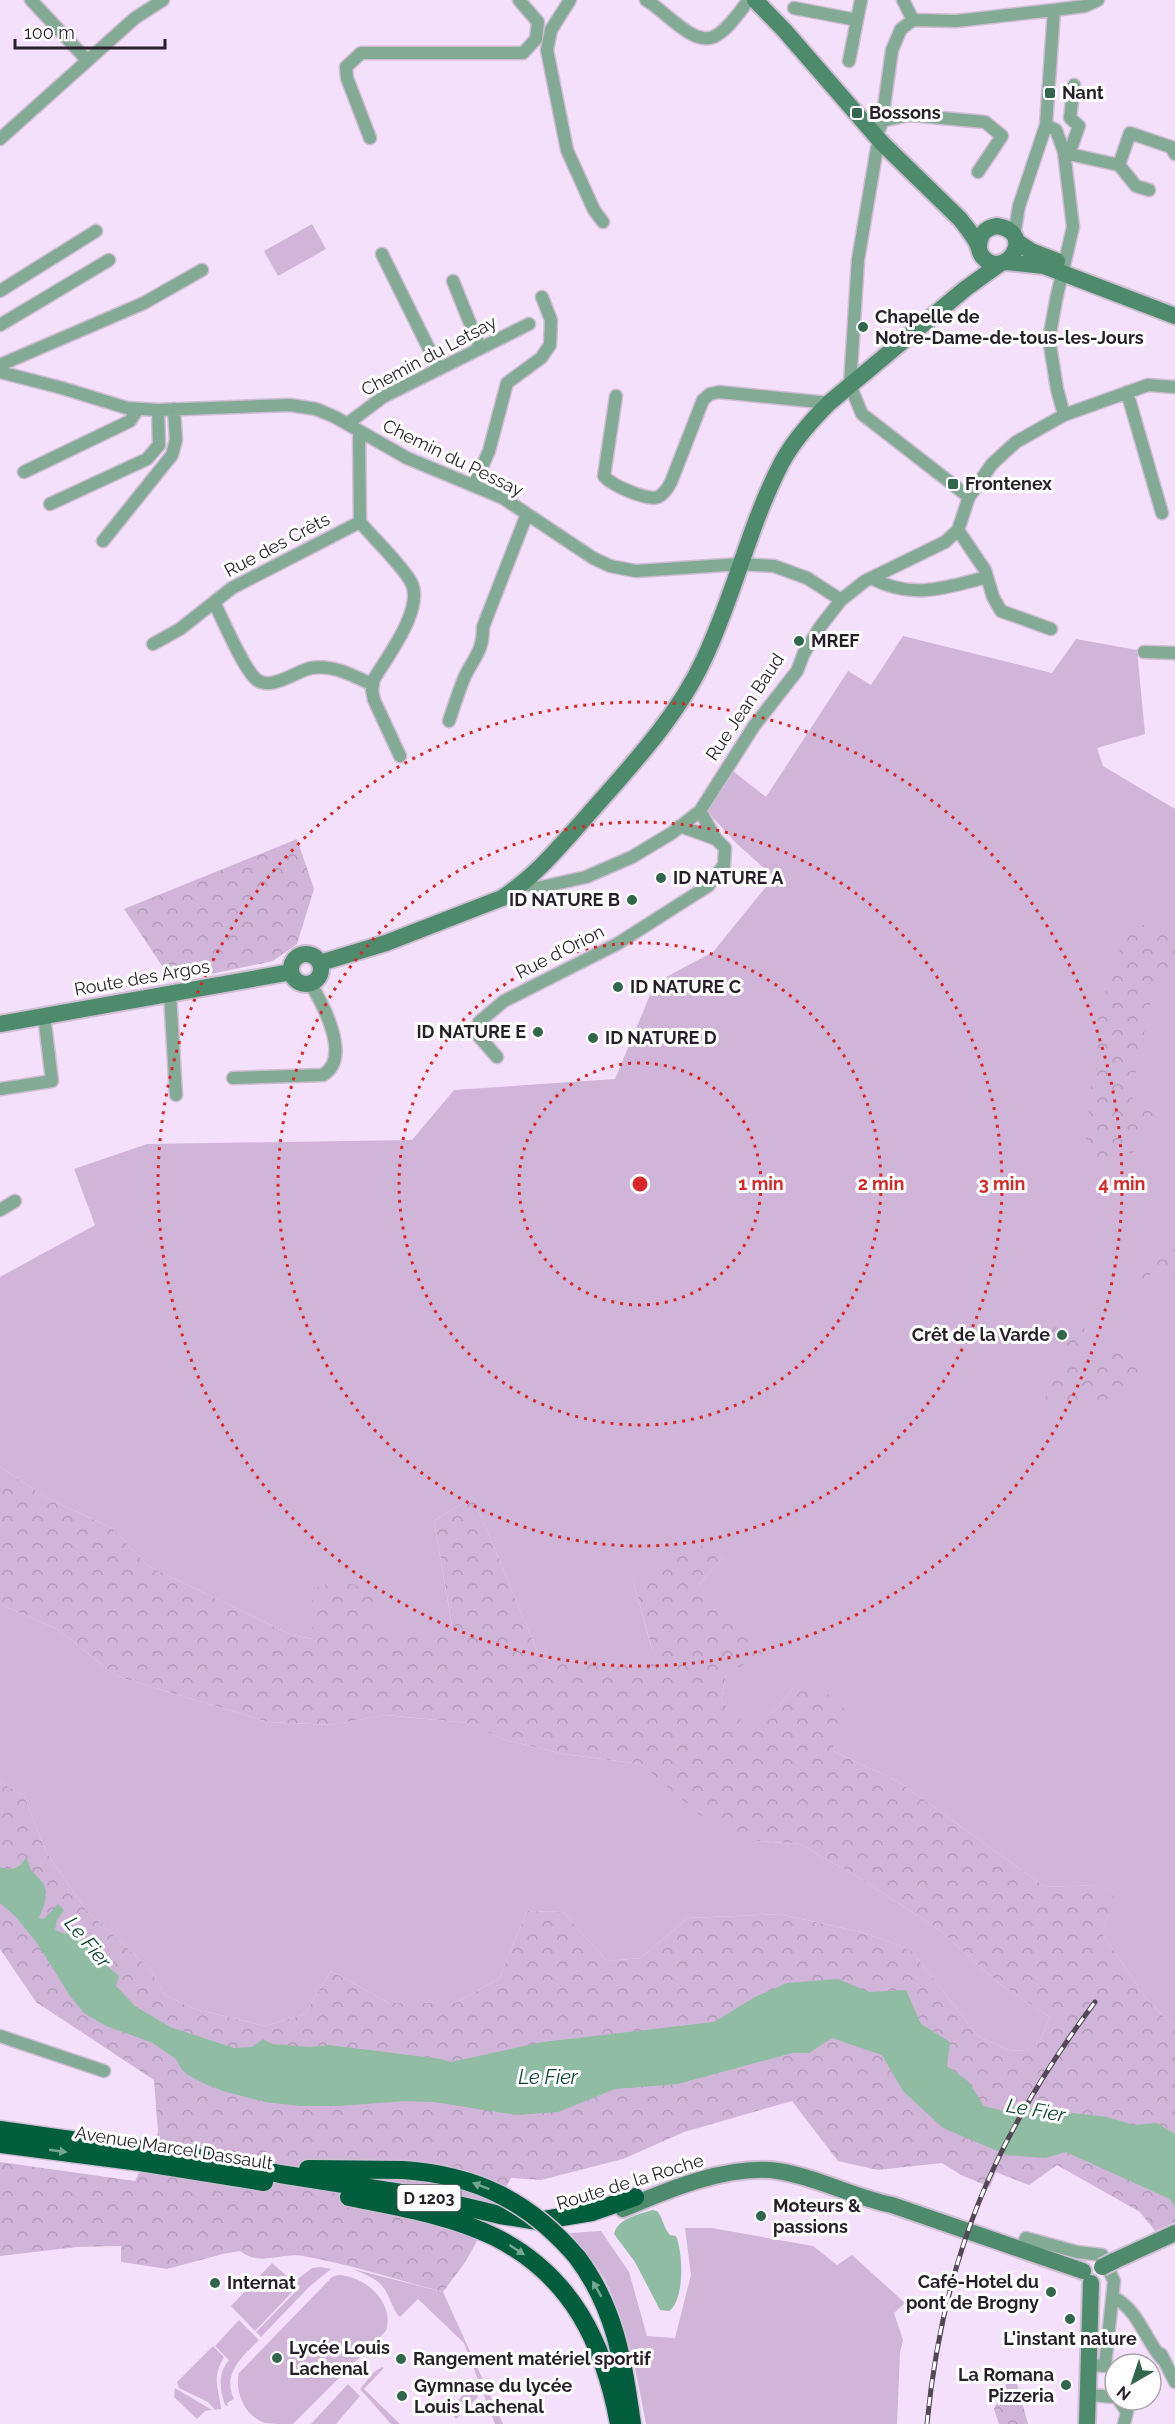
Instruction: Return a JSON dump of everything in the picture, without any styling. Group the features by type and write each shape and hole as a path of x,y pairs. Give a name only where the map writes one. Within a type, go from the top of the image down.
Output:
{"highway":[{"name":"Avenue Marcel Dassault","path":"0,2130 220,2161"},
{"name":"Avenue Marcel Dassault","path":"0,2144 140,2162 342,2195"},
{"name":"D 1203","path":"220,2161 320,2170 403,2170 452,2176 500,2193 537,2217 577,2258 602,2296 613,2323 623,2366 632,2424"},
{"name":"Route de la Roche","path":"220,2161 280,2174 426,2198 538,2221 592,2212 635,2197"},
{"name":"D 1203","path":"342,2195 434,2216 475,2229 518,2250 540,2267 561,2287 585,2321 597,2346 612,2392 619,2424"},
{"name":"Route de la Roche","path":"342,2195 430,2206 496,2223 526,2227 559,2227 588,2222"}],"street":[{"path":"32,0 87,60"},
{"path":"0,140 135,18 163,0"},
{"path":"370,138 347,78 346,67 361,53 523,53 536,39 538,22 519,0"},
{"path":"570,0 551,30 547,50 567,150 594,210 603,222"},
{"path":"646,0 658,6 687,32 702,39 718,35 749,0"},
{"path":"755,0 880,132 924,186 960,219 988,261 1064,269 1175,308"},
{"path":"849,61 861,0"},
{"path":"903,0 913,20"},
{"path":"969,497 862,414 850,385 858,260 892,50 901,29 913,20 956,21 1085,6 1098,0"},
{"path":"794,8 857,20"},
{"path":"320,963 386,943 502,898 525,883 645,748 704,661 767,495 782,462 809,424 829,403 965,288 1004,263 1015,253 1019,206 1046,125 1054,10"},
{"path":"1066,153 1079,126 1070,118 1074,85"},
{"path":"880,132 909,115 985,122 1002,136 978,172"},
{"path":"1046,125 1056,130 1066,153 1073,227 1049,339 1064,416"},
{"path":"1119,165 1130,133 1172,147 1175,154"},
{"path":"1066,153 1119,165 1136,186 1149,190"},
{"path":"924,186 994,226 1005,227 1015,239 1031,251 1064,269 1175,316"},
{"path":"965,288 982,234 1019,206"},
{"path":"0,291 96,231"},
{"path":"382,254 439,369"},
{"path":"0,325 109,260"},
{"path":"0,365 144,303 202,270"},
{"path":"453,281 480,348"},
{"path":"474,485 489,451 507,383 541,358 550,345 551,320 542,297"},
{"name":"Chemin du Letsay","path":"347,424 382,397 529,324"},
{"name":"Chemin du Pessay","path":"0,372 127,408 158,410 290,405 316,409 407,458 503,498 593,558 623,570 636,572 741,564 774,566 807,578 842,600"},
{"path":"1051,629 1001,611 975,553 958,530 969,497 992,464 1016,442 1064,416 1148,385 1175,387"},
{"path":"616,396 604,476 609,482 647,498 657,497 666,491 704,400 710,394 719,392 829,403"},
{"path":"1127,392 1162,513"},
{"path":"24,472 130,421 138,409"},
{"path":"103,541 172,456 176,440 174,409"},
{"path":"50,504 147,459 159,445 158,410"},
{"path":"359,431 360,522 409,579 415,598 410,617 373,685 374,700 400,756"},
{"path":"449,721 466,675 479,655 483,627 527,514"},
{"name":"Rue des Crêts","path":"153,644 180,629 232,588 360,522"},
{"name":"Rue Jean Baud","path":"525,883 537,888 586,877 632,857 700,811 754,726 797,671 804,652 820,627 842,600 871,578 945,542 958,530"},
{"path":"871,578 893,587 913,591 939,590 987,577"},
{"path":"214,602 250,673 260,682 270,684 300,671 322,667 342,671 373,685"},
{"path":"1144,652 1175,653"},
{"path":"700,811 716,839"},
{"path":"680,826 716,839"},
{"name":"Rue d’Orion","path":"497,1057 476,1033 479,1022 486,1014 504,1001 617,944 708,886 724,865 726,856 725,848 716,839"},
{"path":"302,954 312,955 320,963 321,971 317,979 310,983 299,982 291,972 294,959 302,954"},
{"name":"Route des Argos","path":"0,1024 291,972"},
{"path":"233,1078 323,1075 328,1072 334,1061 336,1044 323,1004 310,983"},
{"path":"170,994 176,1095"},
{"path":"0,1089 52,1081 44,1015"},
{"path":"0,1210 15,1201"},
{"path":"0,2036 104,2071"},
{"name":"Route de la Roche","path":"635,2197 699,2173 758,2160 781,2162 842,2180 892,2205"},
{"name":"Route de la Roche","path":"588,2222 665,2192 741,2172 777,2171 864,2199 892,2205 1093,2272"},
{"path":"1088,2424 1093,2272 1175,2233"},
{"path":"1022,2249 1026,2238 1065,2250 1102,2255 1112,2274 1113,2296 1109,2312 1105,2366 1090,2365"},
{"path":"1113,2296 1138,2319 1155,2352"},
{"path":"1145,2315 1160,2352"},
{"path":"1163,2360 1175,2382"},
{"path":"1089,2395 1103,2396"}],"green space":[{"path":"312,224 326,249 278,276 264,251"},
{"path":"903,636 1052,673 1076,639 1137,650 1145,734 1097,748 1103,766 1175,809 1175,2029 1145,1997 1102,1933 1114,1892 1092,1885 1045,1887 899,1782 831,1750 793,1688 775,1711 749,1729 721,1701 726,1674 722,1612 699,1584 723,1557 633,1580 652,1650 638,1666 540,1658 473,1497 434,1521 453,1632 313,1639 292,1635 148,1566 112,1528 47,1498 0,1467 0,1277 95,1225 74,1169 147,1144 412,1140 454,1090 615,1079 655,983 713,952 774,877 736,843 706,810 733,771 766,797 848,671 871,685"},
{"path":"297,839 314,889 297,944 273,961 173,982 124,909"},
{"path":"1133,920 1168,937 1175,930 1175,955 1151,1002 1132,1089 1133,1115 1151,1107 1166,1112 1161,1124 1145,1133 1139,1151 1120,1155 1100,1164 1085,1152 1097,1023 1114,962"},
{"path":"1175,1248 1175,1275 1162,1268 1133,1285 1129,1280 1159,1249 1170,1253"},
{"path":"1081,1317 1085,1327 1080,1345 1067,1351 1049,1340 1032,1338 1029,1328 1043,1319 1062,1331"},
{"path":"1116,1351 1131,1358 1142,1374 1130,1391 1094,1405 1072,1401 1049,1407 1045,1399 1051,1372 1068,1365 1092,1366"},
{"path":"0,1467 47,1498 112,1528 148,1566 292,1635 312,1639 312,1589 342,1579 374,1594 375,1635 453,1631 434,1521 473,1497 540,1658 637,1666 652,1649 633,1580 710,1542 723,1557 699,1584 763,1654 726,1674 721,1701 749,1728 775,1711 793,1688 834,1696 849,1717 831,1750 899,1782 1045,1887 1092,1885 1115,1892 1102,1933 1145,1997 1175,2029 1175,2222 1155,2231 1140,2212 1057,2165 1029,2185 996,2172 990,2187 961,2175 942,2163 878,2170 838,2161 792,2101 684,2132 623,2159 541,2180 511,2178 466,2261 443,2292 338,2263 295,2255 263,2259 248,2256 240,2251 167,2269 121,2262 121,2246 77,2247 0,2256 0,2162 135,2181 158,2132 154,2080 36,2002 0,1949 0,1782 24,1796 46,1852 86,1910 150,1969 165,1995 195,2009 265,2026 305,2014 331,1971 389,2003 455,2003 499,1979 527,1911 563,1912 607,1961 641,1958 688,1918 779,1914 861,1932 911,1950 978,2036 1008,2050 1027,2051 1041,2039 1050,2017 1001,1985 938,1929 861,1879 800,1844 758,1841 700,1815 641,1764 563,1754 502,1739 468,1723 385,1715 332,1725 268,1722 116,1676 59,1630 0,1604"},
{"path":"0,1604 59,1630 116,1676 268,1722 332,1725 384,1715 469,1723 502,1739 563,1754 641,1764 666,1784 758,1841 800,1844 861,1879 938,1929 1001,1985 1050,2017 1041,2039 1027,2051 1008,2050 978,2036 911,1950 861,1932 779,1914 688,1918 641,1958 607,1961 563,1912 527,1911 499,1979 455,2003 389,2003 331,1971 305,2014 265,2026 195,2009 165,1995 150,1969 86,1910 46,1852 24,1796 0,1782"},
{"path":"685,2228 711,2228 813,2246 837,2265 852,2255 905,2303 894,2313 903,2340 900,2353 897,2424 646,2424 631,2352 614,2299 598,2269 570,2233 601,2231 629,2272 647,2336 675,2338 691,2275"},
{"path":"272,2263 298,2286 255,2331 231,2306"},
{"path":"312,2268 331,2269 309,2287 261,2337 256,2332 300,2287 295,2281"},
{"path":"353,2269 443,2292 503,2424 495,2424 464,2343 418,2299 400,2317 380,2284 370,2276"},
{"path":"338,2275 358,2280 376,2292 386,2310 388,2320 386,2331 293,2424 265,2423 258,2420 247,2409 240,2395 239,2373 332,2277"},
{"path":"239,2320 259,2340 240,2359 232,2373 230,2381 234,2399 227,2403 228,2406 225,2405 222,2393 221,2376 229,2360 215,2346"},
{"path":"213,2346 224,2357 217,2377 221,2409 215,2410 208,2402 179,2388 177,2382"},
{"path":"384,2368 364,2389 400,2424 391,2424 360,2389 374,2372"},
{"path":"1013,2370 1028,2424 999,2424 994,2409"},
{"path":"473,2383 478,2397 456,2419 449,2411"},
{"path":"348,2384 360,2396 336,2424 311,2424"},
{"path":"175,2388 212,2410 205,2411 197,2419 174,2397"}],"water":[{"name":"Le Fier","path":"26,1857 31,1870 43,1883 46,1891 39,1918 44,1919 58,1904 64,1910 57,1920 55,1930 65,1934 73,1928 93,1954 119,1976 116,1986 135,2006 170,2027 234,2048 252,2047 263,2039 272,2044 310,2047 329,2045 451,2062 543,2042 714,2022 755,1997 787,1983 838,1979 869,1992 906,1990 921,2024 950,2042 947,2066 968,2081 984,2106 1003,2111 1011,2106 1107,2117 1134,2125 1157,2123 1175,2134 1175,2207 1170,2199 1066,2152 1045,2158 1007,2155 943,2128 903,2091 882,2055 832,2038 809,2053 792,2053 678,2084 615,2089 558,2112 517,2115 434,2102 406,2101 300,2106 265,2102 223,2091 188,2075 176,2059 151,2042 106,2026 84,2013 70,1996 37,1943 17,1918 0,1903 0,1867 15,1868"},
{"path":"652,2210 657,2211 670,2235 676,2236 680,2253 680,2287 678,2297 669,2311 660,2310 635,2262 614,2234 624,2221"}],"railway":[{"path":"927,2424 946,2306 961,2252 980,2201 1002,2150 1029,2101 1095,2002"}],"place":[{"name":"Nant","path":"1050,93"},
{"name":"Bossons","path":"857,113"},
{"name":"Chapelle de Notre-Dame-de-tous-les-Jours","path":"863,327"},
{"name":"Frontenex","path":"953,484"},
{"name":"MREF","path":"799,641"},
{"name":"ID NATURE A","path":"661,878"},
{"name":"ID NATURE B","path":"632,900"},
{"name":"ID NATURE C","path":"618,987"},
{"name":"ID NATURE E","path":"538,1032"},
{"name":"ID NATURE D","path":"593,1038"},
{"name":"Crêt de la Varde","path":"1062,1335"},
{"name":"Moteurs & passions","path":"761,2216"},
{"name":"Internat","path":"215,2283"},
{"name":"Café-Hotel du pont de Brogny","path":"1051,2292"},
{"name":"L'instant nature","path":"1070,2319"},
{"name":"Lycée Louis Lachenal","path":"277,2358"},
{"name":"Rangement matériel sportif","path":"401,2359"},
{"name":"La Romana Pizzeria","path":"1066,2385"},
{"name":"Gymnase du lycée Louis Lachenal","path":"402,2396"}]}
